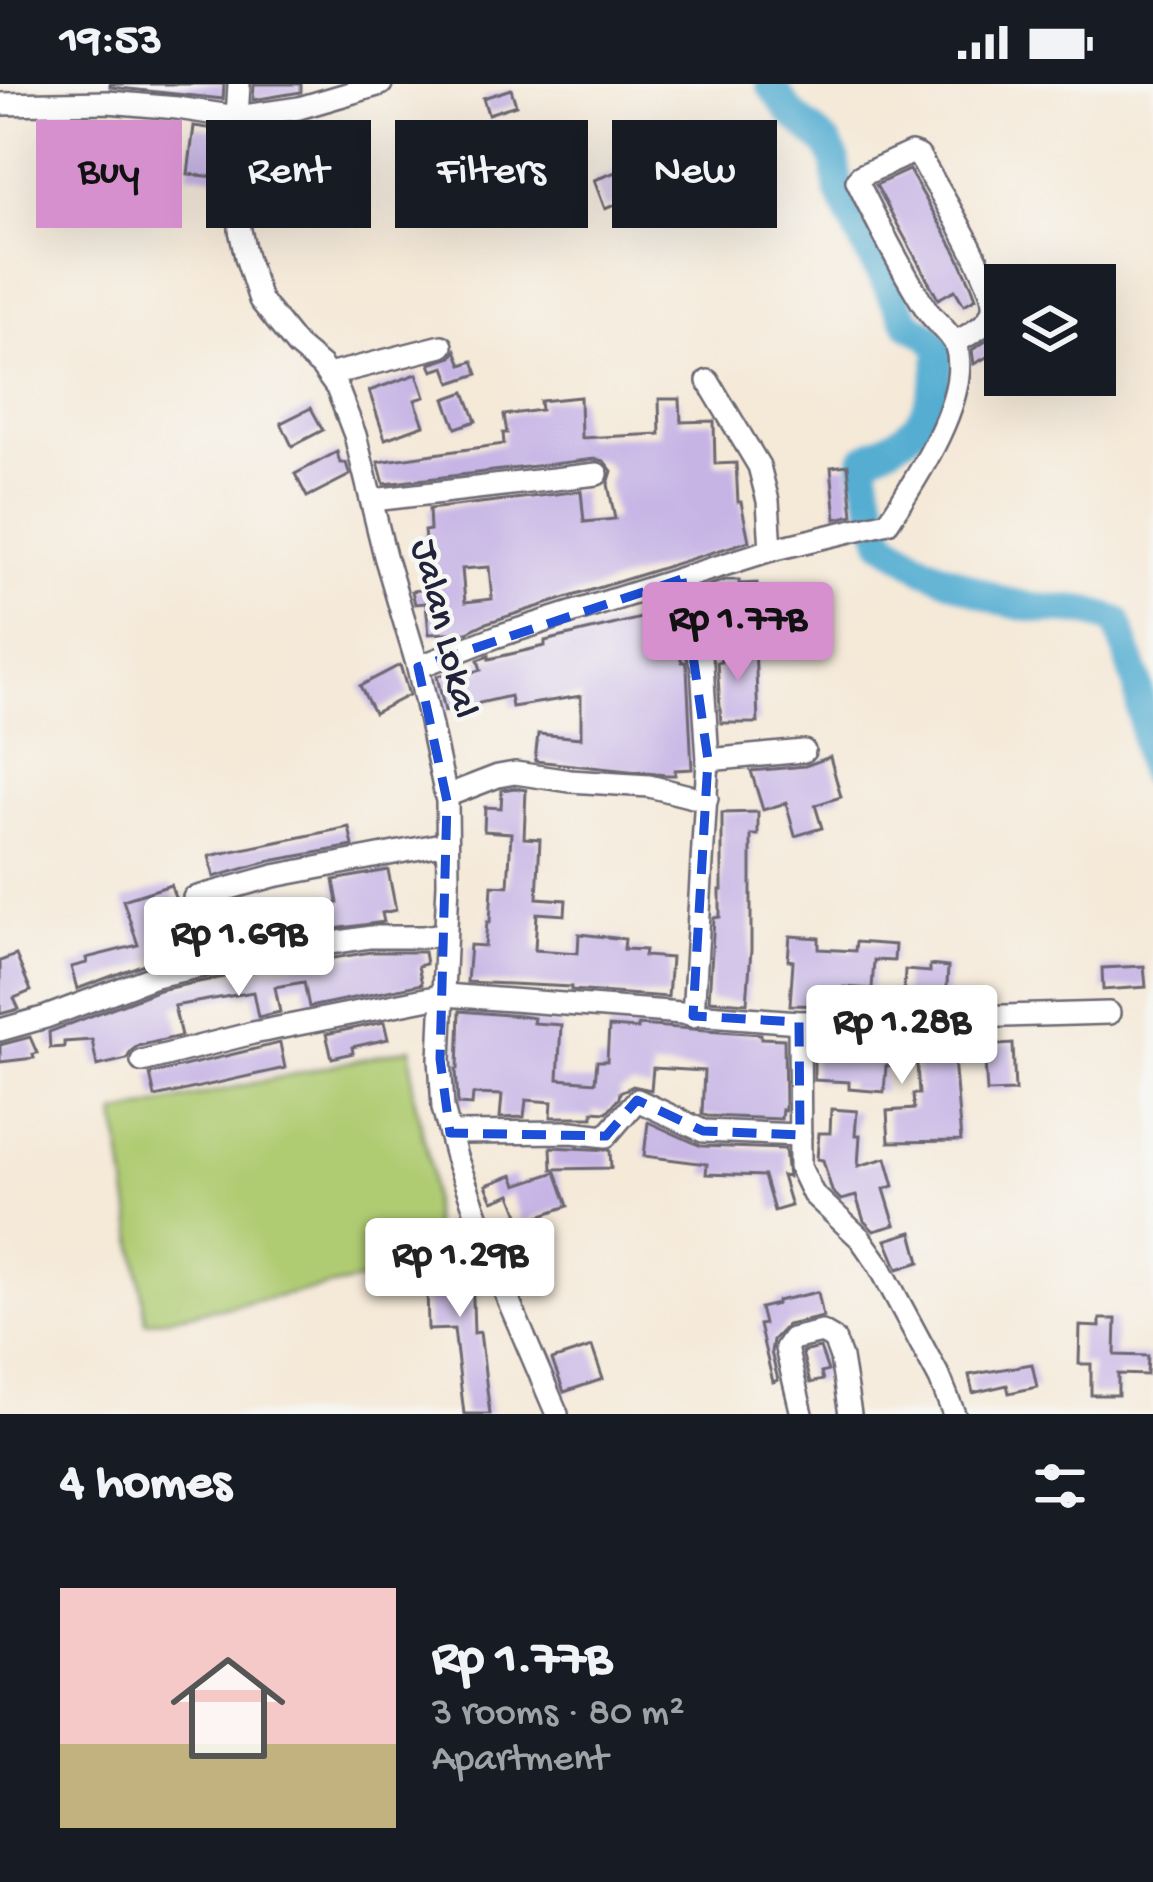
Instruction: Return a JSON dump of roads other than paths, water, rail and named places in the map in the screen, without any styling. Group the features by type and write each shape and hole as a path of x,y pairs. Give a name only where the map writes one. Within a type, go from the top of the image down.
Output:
{"street":[{"name":"Jalan Lokal","path":"239,84 240,230 260,300 338,388 418,668 446,796 443,1108 504,1290 557,1414"},
{"path":"0,104 108,101 237,117 298,108 381,84"},
{"path":"418,668 498,637 771,550 888,522 927,456 958,383 956,343 929,313 857,181 911,152 919,156 994,296 988,321 956,343"},
{"path":"328,375 442,346"},
{"path":"708,382 765,482 771,550"},
{"path":"373,500 597,474"},
{"path":"682,579 689,632 701,664 708,760 693,1016"},
{"path":"708,760 804,751"},
{"path":"446,796 515,773 649,786 707,798"},
{"path":"194,898 274,876 447,842"},
{"path":"0,1030 174,972 370,937 444,934"},
{"path":"142,1061 445,994 799,1022 1109,1013"},
{"path":"799,1022 800,1167 806,1183 830,1213 860,1238 879,1265 954,1414"},
{"path":"450,1133 606,1136 637,1100 703,1131 800,1135"},
{"path":"802,1414 786,1348 792,1339 822,1332 834,1339 841,1358 850,1414"}],"waterway":[{"path":"770,84 790,112 828,145 839,191 867,249 908,323 940,348 935,383 922,417 906,435 864,459 883,540 924,568 1001,601 1085,611 1117,621 1137,682 1153,774"}]}
